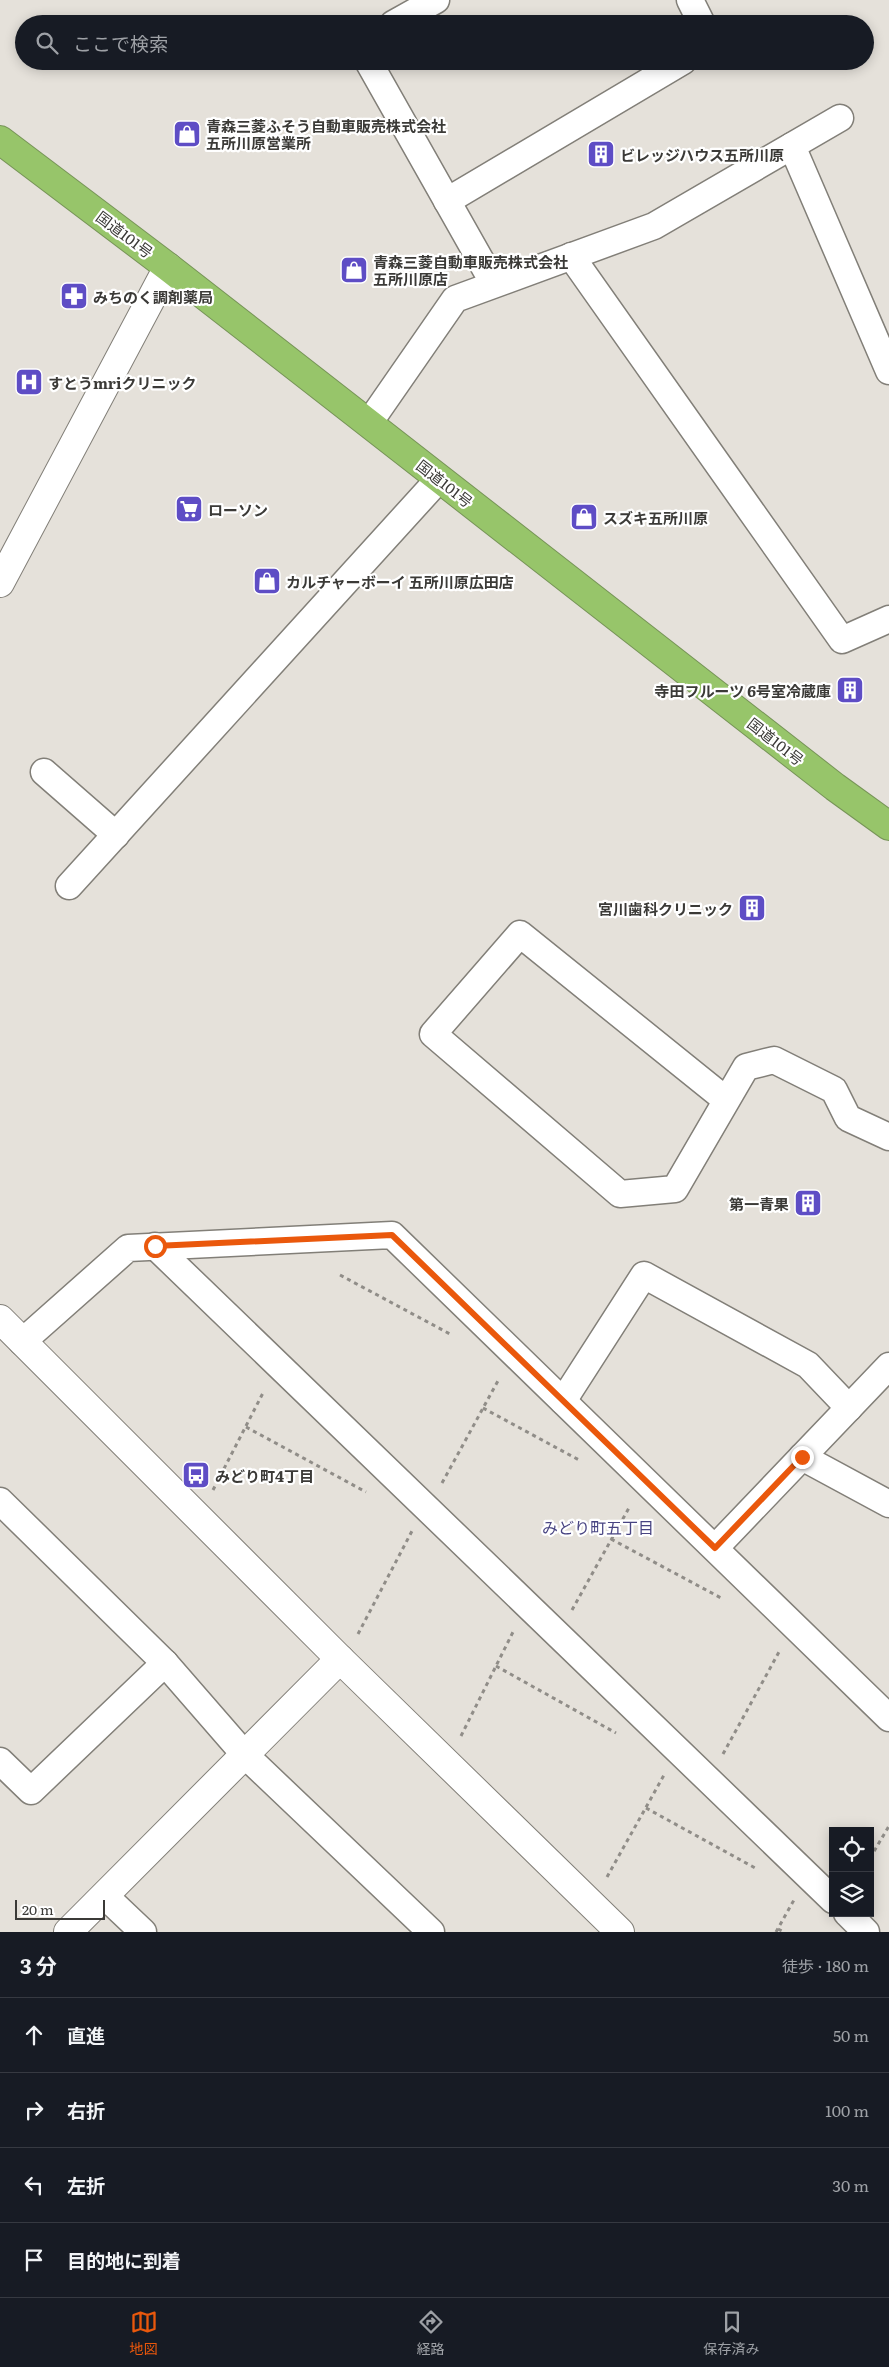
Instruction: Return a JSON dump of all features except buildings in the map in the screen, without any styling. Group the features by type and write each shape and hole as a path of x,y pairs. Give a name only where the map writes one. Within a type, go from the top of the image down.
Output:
{"highway":[{"name":"国道101号","path":"0,140 168,267 828,781 889,826"}],"street":[{"path":"409,15 436,0"},
{"path":"690,0 698,15"},
{"path":"373,70 494,284"},
{"path":"447,201 668,70"},
{"path":"368,423 454,299 654,226 840,118"},
{"path":"792,146 889,371"},
{"path":"571,256 842,640 889,619"},
{"path":"0,583 168,267"},
{"path":"69,886 439,479"},
{"path":"44,772 116,835"},
{"path":"726,1100 520,934 433,1034 620,1194 675,1188 746,1067 774,1060 834,1090 848,1118 889,1137"},
{"path":"22,1342 128,1248 392,1235 889,1718"},
{"path":"155,1246 829,1896"},
{"path":"563,1401 644,1275 808,1365 849,1408"},
{"path":"0,1319 340,1659 620,1932"},
{"path":"715,1548 889,1366"},
{"path":"802,1457 889,1504"},
{"path":"0,1501 165,1663 245,1755 431,1932"},
{"path":"68,1932 340,1659"},
{"path":"0,1760 31,1791 165,1663"},
{"path":"105,1896 142,1932"},
{"path":"851,1917 866,1932"}],"path":[{"path":"340,1275 454,1336"},
{"path":"439,1489 502,1373"},
{"path":"212,1491 265,1389"},
{"path":"483,1408 586,1463"},
{"path":"246,1427 375,1497"},
{"path":"570,1615 634,1499"},
{"path":"358,1634 413,1529"},
{"path":"611,1540 729,1602"},
{"path":"461,1736 515,1628"},
{"path":"719,1760 779,1651"},
{"path":"496,1666 618,1734"},
{"path":"607,1877 666,1771"},
{"path":"646,1808 764,1873"},
{"path":"874,1851 889,1826"},
{"path":"784,1932 777,1930 798,1891"}],"place":[{"name":"青森三菱ふそう自動車販売株式会社 五所川原営業所","path":"187,134"},
{"name":"ビレッジハウス五所川原","path":"601,154"},
{"name":"青森三菱自動車販売株式会社 五所川原店","path":"354,270"},
{"name":"みちのく調剤薬局","path":"74,296"},
{"name":"すとうmriクリニック","path":"29,382"},
{"name":"ローソン","path":"189,509"},
{"name":"スズキ五所川原","path":"584,517"},
{"name":"カルチャーボーイ 五所川原広田店","path":"267,581"},
{"name":"寺田フルーツ 6号室冷蔵庫","path":"850,690"},
{"name":"宮川歯科クリニック","path":"752,908"},
{"name":"第一青果","path":"808,1203"},
{"name":"みどり町4丁目","path":"196,1475"}],"district":[{"name":"みどり町五丁目","path":"598,1527"}],"route":[{"path":"155,1246 392,1235 715,1548 802,1457"}]}
